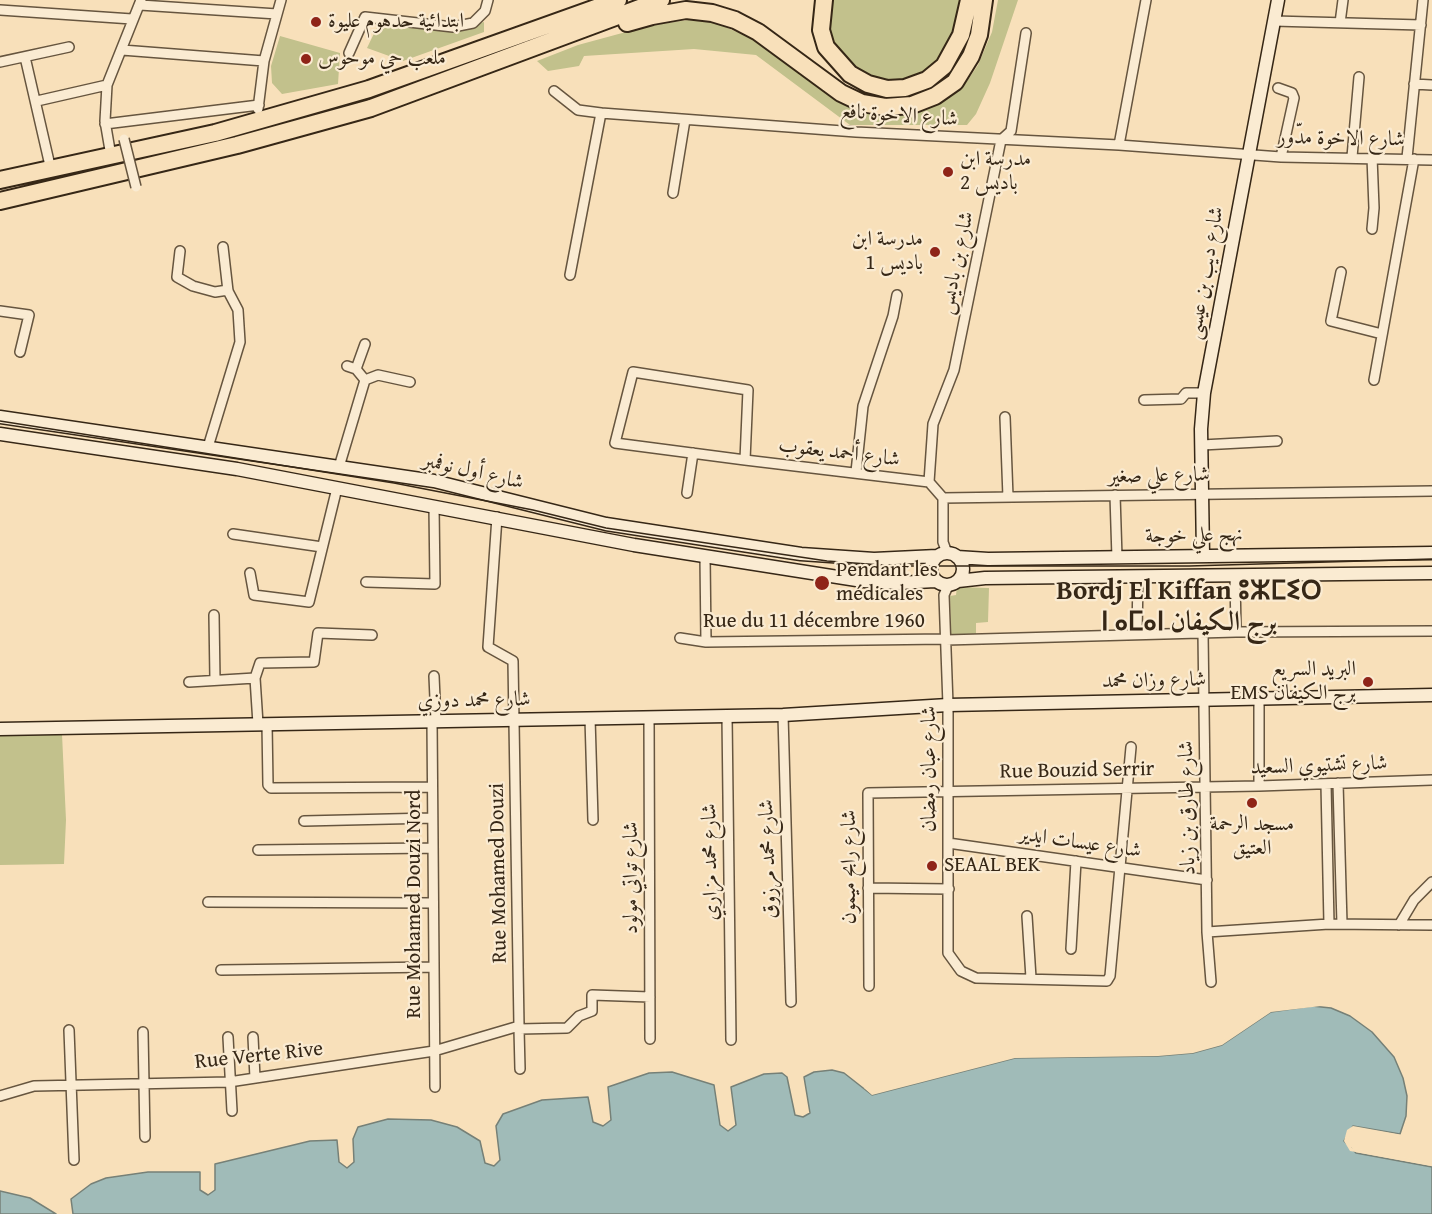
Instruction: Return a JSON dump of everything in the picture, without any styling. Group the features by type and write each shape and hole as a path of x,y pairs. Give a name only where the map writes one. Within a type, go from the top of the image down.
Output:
{"highway":[{"path":"0,180 111,156 258,113 369,89 618,0"},
{"path":"1,204 237,145 371,108 546,45 661,0"},
{"path":"824,0 821,30 826,47 850,74 868,84 887,89 905,88 927,80 944,66 961,35 969,0"},
{"path":"546,45 652,16 686,10 712,13 735,20 758,32 814,74 862,103 885,108 912,105 934,96 955,82 975,46 984,0"}],"main road":[{"name":"شارع ديب بن عيسى","path":"1203,555 1201,429 1204,393 1278,0"},
{"name":"شارع أول نوفمبر","path":"0,417 434,481 606,524 790,552 874,559 947,555"},
{"name":"شارع أول نوفمبر","path":"0,434 237,469 634,545 863,580 899,584 935,581"},
{"name":"نهج علي خوجة","path":"947,555 1117,558 1432,553"},
{"path":"947,555 963,570 953,584 935,581 930,569 947,555"},
{"name":"نهج علي خوجة","path":"953,584 985,578 1432,573"},
{"name":"شارع وزان محمد","path":"948,705 1432,695"},
{"name":"شارع محمد دوزي","path":"0,729 783,715 948,705"}],"street":[{"path":"105,124 258,113 264,61 281,0"},
{"path":"350,53 364,17 453,27 473,23 485,11 488,0"},
{"path":"1119,145 1146,0"},
{"path":"1340,23 1343,0"},
{"path":"1374,380 1410,159 1414,84 1423,0"},
{"path":"111,156 105,124 107,85 140,3 276,14"},
{"path":"0,10 132,19"},
{"path":"1274,21 1421,25"},
{"name":"شارع بن باديس","path":"929,482 933,424 954,370 1001,140 1011,131 1026,33"},
{"path":"0,62 69,47"},
{"path":"122,50 264,61"},
{"path":"26,57 51,170"},
{"path":"1352,157 1359,77"},
{"path":"1414,84 1432,85"},
{"path":"37,100 107,85"},
{"path":"1278,88 1292,93 1294,98 1281,157"},
{"name":"شارع الاخوة نافع","path":"555,91 578,110 601,113 1249,155"},
{"path":"570,275 601,113"},
{"path":"673,193 685,120"},
{"path":"124,140 136,187"},
{"name":"شارع الاخوة مدّور","path":"1249,155 1432,160"},
{"path":"1372,157 1374,208 1372,229"},
{"path":"208,447 240,342 238,310 228,290 223,247"},
{"path":"180,251 177,277 193,286 215,292 228,290"},
{"path":"1341,272 1331,321 1383,334"},
{"path":"856,472 863,406 893,316 897,295"},
{"path":"0,311 29,315 20,352"},
{"path":"365,344 351,368 365,380"},
{"name":"شارع أحمد يعقوب","path":"745,460 748,390 633,372 615,443 745,460 856,472 929,482"},
{"path":"365,380 378,375 410,382"},
{"path":"339,467 365,380"},
{"path":"1144,400 1171,400 1183,398 1186,393 1204,393"},
{"path":"1005,417 1008,497"},
{"path":"1202,445 1277,441"},
{"path":"687,493 693,453"},
{"path":"929,482 943,498 943,542 947,555"},
{"path":"250,573 254,595 309,602 337,488"},
{"name":"شارع علي صغير","path":"943,498 1432,491"},
{"path":"1115,495 1117,558"},
{"path":"366,582 435,584 434,507"},
{"name":"Rue Mohamed Douzi","path":"497,518 488,647 513,661 520,1069"},
{"path":"233,534 322,547"},
{"path":"705,556 706,642"},
{"path":"1235,575 1236,632"},
{"path":"1137,634 1138,577"},
{"name":"شارع عبان رمضان","path":"953,584 944,595 948,705 948,953 961,971 976,978 1031,978"},
{"path":"214,615 215,680"},
{"name":"Rue du 11 décembre 1960","path":"681,638 706,642 946,640 1236,632 1432,631"},
{"path":"372,635 318,633 314,662 260,663 255,678 268,785 271,788 432,787"},
{"name":"شارع طارق بن زياد","path":"1203,633 1207,932 1210,982"},
{"name":"Rue Mohamed Douzi Nord","path":"434,676 432,848 435,1087"},
{"path":"189,682 255,678"},
{"path":"1259,698 1259,786"},
{"name":"شارع محمد مرزوق","path":"783,715 791,1002"},
{"name":"شارع محمد مزاري","path":"727,716 731,1040"},
{"name":"شارع تواتي مولود","path":"649,717 650,1039"},
{"path":"590,718 593,820"},
{"path":"1028,916 1031,978 1107,981 1110,976 1131,747"},
{"name":"شارع تشتيوي السعيد","path":"1206,787 1432,780"},
{"path":"1338,783 1342,924"},
{"path":"1326,784 1329,924"},
{"name":"Rue Bouzid Serrir","path":"948,791 1206,787"},
{"name":"شارع رابح ميمون","path":"869,986 868,793 948,791"},
{"path":"304,821 432,818"},
{"name":"شارع عيسات ايدير","path":"948,843 1207,880"},
{"path":"258,850 432,848"},
{"path":"1071,949 1076,861"},
{"path":"1399,925 1414,900 1432,882"},
{"path":"868,888 949,889"},
{"path":"208,902 433,903"},
{"path":"1207,932 1329,924 1432,925"},
{"path":"221,970 433,967"},
{"name":"Rue Verte Rive","path":"0,1096 34,1086 229,1082 434,1052 519,1027 567,1028 579,1016 592,1011 592,995 651,997"},
{"path":"69,1030 74,1161"},
{"path":"144,1032 145,1137"},
{"path":"228,1037 232,1111"},
{"path":"253,1037 255,1078"}],"shaded area":[{"path":"830,0 962,0 957,30 935,67 910,79 879,81 853,70 833,45 829,28"},
{"path":"998,0 1018,0 990,83 976,114 967,125 850,125 756,55 694,49 584,56 579,66 548,71 537,61 578,45 648,26 688,20 716,23 758,41 829,93 925,107 946,99 965,84 978,65 992,32"},
{"path":"380,21 451,32 484,22 484,32 403,61 367,48"},
{"name":"ملعب حي موحوس","path":"280,36 340,53 338,84 282,94 272,83 271,66"},
{"path":"957,587 989,588 988,622 976,623 976,634 951,635 950,596 956,595"},
{"path":"0,734 62,734 66,820 64,864 0,865"}],"water":[{"path":"1312,1006 1331,1008 1350,1016 1372,1032 1394,1057 1403,1078 1407,1096 1406,1116 1400,1134 1353,1126 1344,1141 1356,1153 1432,1167 1432,1214 73,1214 71,1199 91,1184 106,1178 148,1172 200,1172 200,1190 208,1195 215,1190 215,1164 310,1141 337,1140 339,1162 347,1168 354,1162 353,1139 358,1127 388,1119 431,1120 457,1127 480,1141 485,1163 494,1166 500,1160 496,1126 503,1114 542,1100 588,1097 593,1122 603,1126 611,1120 608,1087 649,1073 672,1072 714,1085 720,1125 728,1131 736,1125 731,1087 764,1074 782,1073 787,1077 795,1115 803,1117 810,1113 804,1077 814,1072 832,1070 844,1073 872,1095 1015,1058 1158,1056 1193,1053 1222,1045 1271,1012"},
{"path":"0,1191 30,1198 56,1214 0,1214"}],"pier":[{"path":"1322,1003 1321,1006 1271,1012 1222,1045 1193,1053 1158,1056 1015,1058 872,1095 864,1088 865,1084 872,1092 1014,1055 1158,1053 1193,1050 1220,1042 1269,1009"},
{"path":"1353,1126 1403,1135 1400,1137 1353,1129 1348,1141 1352,1148 1432,1163 1432,1166 1350,1151 1344,1141 1347,1130"}],"tram line":[{"path":"0,421 394,483 533,510 606,528 827,561 894,566 1189,566 1432,559"}],"place":[{"name":"ابتدائية حدهوم عليوة","path":"316,22"},
{"name":"ملعب حي موحوس","path":"306,59"},
{"name":"مدرسة ابن باديس 2","path":"948,172"},
{"name":"مدرسة ابن باديس 1","path":"935,252"},
{"name":"Pendant les médicales","path":"822,583"},
{"name":"البريد السريع EMS برج الكيفان","path":"1368,682"},
{"name":"مسجد الرحمة العتيق","path":"1252,803"},
{"name":"SEAAL BEK","path":"932,866"}],"district":[{"name":"Bordj El Kiffan ⵓⵣⵎⵉⵔ ⵏ ⴰⵎⴰⵏ برج الكيفان","path":"1189,608"}]}
